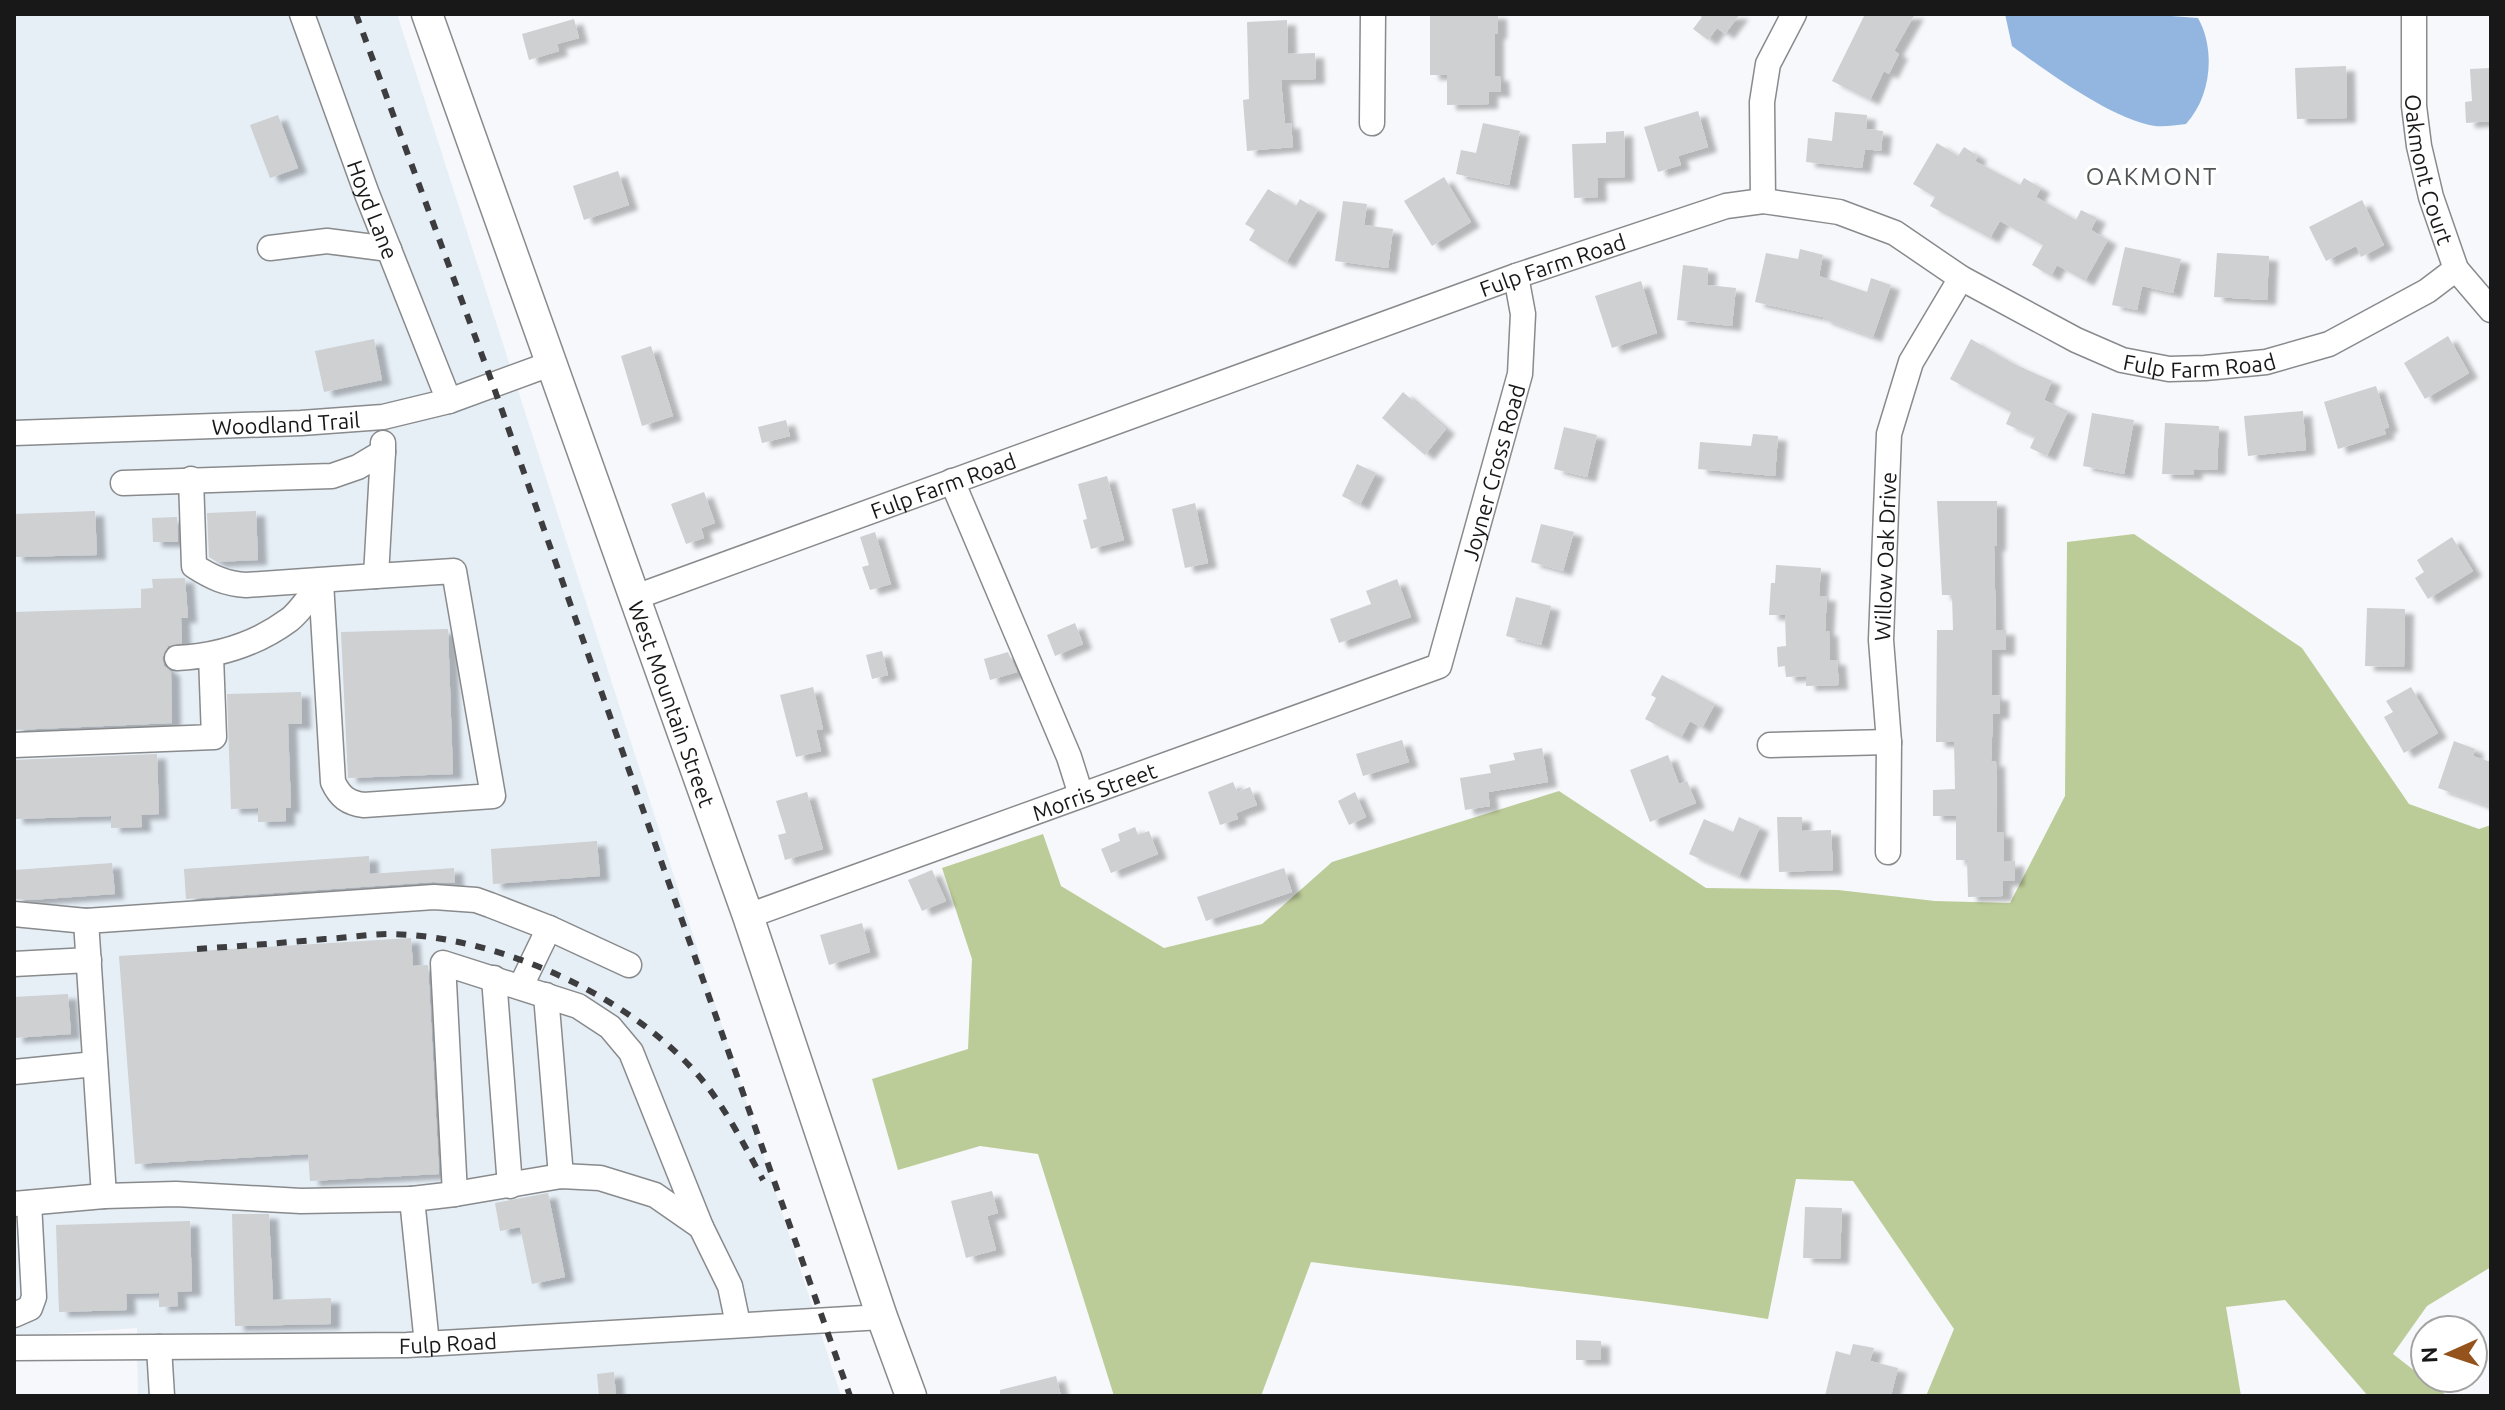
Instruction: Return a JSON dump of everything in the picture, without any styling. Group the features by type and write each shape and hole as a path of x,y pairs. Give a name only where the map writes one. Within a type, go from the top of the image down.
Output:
{"main road":[{"name":"West Mountain Street","path":"427,14 748,916 911,1396"}],"street":[{"name":"Hoyd Lane","path":"302,14 449,401"},
{"path":"1372,123 1373,14"},
{"path":"1763,201 1762,102 1768,64 1794,14"},
{"name":"Oakmont Court","path":"2414,15 2414,106 2419,146 2431,197 2456,269 2491,310"},
{"name":"Fulp Farm Road","path":"633,598 1516,276 1726,206 1763,201 1839,212 1895,233 1961,278 2076,340 2122,360 2169,369 2266,362 2329,344 2427,291 2456,269"},
{"path":"270,248 327,241 389,249"},
{"name":"Joyner Cross Road","path":"1439,666 1520,374 1523,314 1516,276"},
{"name":"Willow Oak Drive","path":"1888,852 1889,742 1881,640 1889,434 1911,362 1961,278"},
{"name":"Woodland Trail","path":"14,433 301,423 383,417 449,401 550,364"},
{"path":"376,576 383,417"},
{"path":"123,483 332,476 358,467 383,452"},
{"path":"191,479 194,566 230,584 321,582 454,571 493,796 364,805 351,803 338,793 333,782 321,582"},
{"path":"952,481 1069,757 1081,795"},
{"path":"177,658 211,656 238,648 290,619 321,582"},
{"path":"14,745 214,737 211,656"},
{"name":"Morris Street","path":"748,916 1439,666"},
{"path":"1770,745 1889,742"},
{"path":"14,914 86,921 434,897 476,900 549,928 629,965"},
{"path":"86,921 104,1196"},
{"path":"521,986 549,928"},
{"path":"14,964 89,960"},
{"path":"455,1194 443,963 578,1006 610,1027 631,1052 701,1227 730,1286 738,1324"},
{"path":"494,978 510,1186"},
{"path":"546,995 561,1176"},
{"path":"14,1072 95,1064"},
{"path":"14,1315 30,1308 34,1297 22,1203 176,1194 301,1201 412,1199 561,1176 600,1178 655,1195 701,1227"},
{"path":"412,1199 427,1344"},
{"name":"Fulp Road","path":"14,1348 427,1344 882,1317"},
{"path":"159,1347 162,1396"}],"shaded area":[{"path":"14,14 397,14 841,1396 138,1396 137,1328 14,1337"}],"green space":[{"path":"2134,534 2302,648 2409,804 2479,829 2491,825 2491,1267 2427,1306 2421,1314 2409,1314 2409,1331 2393,1354 2409,1366 2409,1394 2447,1396 2368,1396 2285,1300 2226,1307 2241,1396 1926,1396 1954,1329 1853,1181 1796,1179 1768,1319 1654,1302 1311,1262 1261,1396 1114,1396 1038,1154 980,1146 898,1170 872,1079 968,1049 972,959 942,868 1043,834 1061,886 1164,948 1262,924 1332,862 1559,791 1706,888 1838,890 1935,901 2010,903 2065,796 2067,542"}],"water":[{"path":"2005,14 2144,14 2198,18 2209,58 2201,101 2186,124 2155,126 2138,122 2080,93 2012,46"}],"building":[{"path":"1430,14 1498,14 1495,76 1500,76 1501,92 1489,92 1489,104 1447,105 1447,75 1430,75"},
{"path":"1697,14 1740,14 1725,34 1717,28 1708,40 1693,29 1702,17"},
{"path":"1865,14 1915,14 1894,51 1899,54 1889,74 1884,71 1870,100 1832,81"},
{"path":"574,19 579,38 557,44 559,51 529,60 522,34"},
{"path":"1287,20 1288,54 1315,53 1316,79 1281,80 1285,124 1291,123 1293,147 1247,151 1243,100 1249,99 1247,22"},
{"path":"2346,66 2347,118 2297,119 2295,68"},
{"path":"2491,68 2491,121 2466,123 2465,102 2472,101 2470,69"},
{"path":"1698,111 1708,147 1678,156 1681,165 1658,172 1644,127"},
{"path":"1835,112 1867,115 1866,129 1883,131 1881,151 1865,149 1862,168 1806,162 1808,138 1832,141"},
{"path":"278,115 298,168 270,178 250,125"},
{"path":"1483,123 1520,131 1509,185 1456,174 1461,150 1476,153"},
{"path":"1624,131 1625,177 1597,178 1598,197 1574,198 1572,144 1606,143 1606,132"},
{"path":"1937,143 1958,156 1964,147 1978,156 1975,161 2020,185 2024,178 2041,188 2036,197 2076,220 2081,210 2097,218 2091,230 2108,240 2085,281 2057,265 2051,276 2032,265 2043,245 2000,221 1990,238 1930,206 1935,197 1913,184"},
{"path":"618,171 629,205 584,220 573,186"},
{"path":"1444,177 1471,222 1432,246 1404,201"},
{"path":"1268,189 1296,206 1300,199 1318,210 1286,263 1249,240 1255,230 1245,224"},
{"path":"2362,200 2384,245 2361,257 2356,246 2326,261 2309,227"},
{"path":"1343,201 1367,204 1364,225 1393,229 1388,268 1335,261"},
{"path":"2125,247 2181,259 2173,293 2142,286 2137,310 2112,305"},
{"path":"1800,249 1823,255 1819,276 1867,292 1871,278 1891,285 1873,337 1823,317 1755,302 1766,253 1798,259"},
{"path":"2217,253 2269,256 2267,300 2214,297"},
{"path":"1683,265 1708,268 1707,285 1736,288 1732,326 1677,320"},
{"path":"1641,281 1657,333 1612,348 1595,296"},
{"path":"2448,336 2469,373 2425,399 2404,363"},
{"path":"374,339 382,380 324,392 315,351"},
{"path":"1971,339 2014,364 2052,381 2044,400 2068,411 2047,456 2030,448 2035,437 2006,424 2011,412 1950,379"},
{"path":"651,346 673,416 642,426 621,356"},
{"path":"2376,386 2389,427 2384,429 2386,434 2338,449 2324,402"},
{"path":"1403,392 1446,429 1425,455 1382,418"},
{"path":"2303,411 2306,450 2248,456 2244,416"},
{"path":"2092,413 2134,420 2124,474 2083,466"},
{"path":"786,420 790,436 762,443 758,427"},
{"path":"2165,423 2219,426 2217,470 2194,469 2193,475 2162,474"},
{"path":"1564,427 1597,435 1587,477 1554,469"},
{"path":"1753,434 1778,436 1775,476 1698,469 1700,442 1751,446"},
{"path":"1357,464 1376,473 1360,505 1342,496"},
{"path":"1107,476 1124,540 1091,549 1078,484"},
{"path":"704,492 715,523 701,528 704,538 686,544 671,504"},
{"path":"1937,501 1997,501 1997,546 1994,546 1996,630 2006,630 2006,650 1992,650 1992,695 2000,696 2000,714 1993,714 1991,762 1996,761 1997,832 2004,832 2004,862 2015,861 2015,881 2003,881 2003,896 1968,897 1967,860 1956,860 1956,816 1933,816 1933,790 1955,789 1954,742 1936,742 1937,630 1953,630 1952,595 1942,595"},
{"path":"1195,503 1208,563 1185,568 1172,509"},
{"path":"95,511 97,555 14,557 14,514"},
{"path":"256,511 258,560 217,562 209,557 207,513"},
{"path":"177,517 178,542 153,542 152,518"},
{"path":"1541,524 1574,532 1563,571 1531,562"},
{"path":"875,532 891,584 870,590 862,567 869,565 860,537"},
{"path":"2452,537 2473,571 2428,599 2415,578 2424,572 2417,560"},
{"path":"1776,565 1821,568 1819,596 1827,596 1825,631 1829,631 1830,660 1837,660 1839,685 1806,686 1806,676 1786,677 1785,666 1778,667 1777,647 1786,646 1785,615 1769,615 1771,583 1775,583"},
{"path":"185,578 188,618 181,618 182,643 168,646 162,658 164,666 171,672 172,723 14,730 14,612 141,608 141,589 153,588 152,579"},
{"path":"1397,579 1411,617 1339,643 1330,619 1371,604 1366,591"},
{"path":"1516,597 1551,606 1541,645 1506,636"},
{"path":"2367,608 2405,609 2404,667 2365,666"},
{"path":"1075,623 1083,644 1055,656 1047,635"},
{"path":"448,629 453,774 348,778 341,632"},
{"path":"882,651 888,675 872,679 866,655"},
{"path":"1008,652 1017,672 990,680 984,659"},
{"path":"1662,675 1715,704 1702,728 1690,721 1681,738 1645,719 1656,698 1651,695"},
{"path":"813,687 823,729 816,730 821,751 796,757 780,695"},
{"path":"2411,687 2438,733 2404,753 2384,717 2393,712 2386,701"},
{"path":"301,692 302,724 288,724 291,808 286,808 286,821 258,822 258,808 231,809 227,694"},
{"path":"1402,740 1409,762 1363,776 1356,754"},
{"path":"2454,741 2475,749 2473,756 2491,762 2491,807 2438,788"},
{"path":"1542,748 1548,782 1488,792 1490,806 1465,810 1460,778 1491,773 1489,765 1515,760 1513,753"},
{"path":"157,754 159,814 141,815 142,827 111,828 111,816 14,819 14,760"},
{"path":"1668,755 1679,784 1687,781 1696,803 1650,822 1630,770"},
{"path":"1233,782 1237,792 1250,787 1257,805 1236,813 1238,819 1220,825 1208,792"},
{"path":"807,792 823,849 785,860 778,835 786,833 776,801"},
{"path":"1355,792 1366,817 1349,825 1338,801"},
{"path":"1739,817 1760,827 1739,876 1689,854 1704,819 1733,832"},
{"path":"1777,817 1802,817 1802,831 1831,830 1833,870 1779,872"},
{"path":"1135,827 1138,835 1149,831 1158,854 1111,873 1101,849 1120,841 1118,834"},
{"path":"597,841 600,876 493,884 491,849"},
{"path":"369,856 370,874 454,868 455,883 186,899 184,869"},
{"path":"112,863 115,894 14,899 14,870"},
{"path":"1284,868 1292,892 1206,921 1197,897"},
{"path":"932,870 946,901 922,911 908,880"},
{"path":"862,923 870,952 829,965 820,935"},
{"path":"411,938 413,966 428,965 439,1174 310,1181 308,1154 135,1164 119,956"},
{"path":"68,994 71,1034 14,1038 14,997"},
{"path":"992,1191 998,1213 987,1216 996,1250 966,1258 951,1201"},
{"path":"548,1193 565,1277 532,1284 520,1227 500,1231 495,1203"},
{"path":"1805,1207 1842,1208 1840,1259 1803,1258"},
{"path":"232,1214 269,1214 273,1300 331,1298 331,1324 235,1326"},
{"path":"190,1221 192,1291 177,1292 178,1306 159,1307 159,1293 126,1294 127,1310 59,1312 56,1225"},
{"path":"1576,1340 1601,1341 1601,1360 1576,1360"},
{"path":"1853,1344 1874,1348 1870,1361 1898,1368 1891,1396 1825,1396 1836,1351 1850,1355"},
{"path":"614,1372 616,1396 599,1396 597,1374"},
{"path":"1056,1376 1061,1396 1000,1396 1000,1390"}],"railway":[{"path":"356,14 493,385 850,1396"},
{"path":"197,949 391,934 477,946 521,960 565,978 606,1000 644,1026 678,1055 715,1097 763,1180"}],"district":[{"name":"OAKMONT","path":"2152,176"}]}
